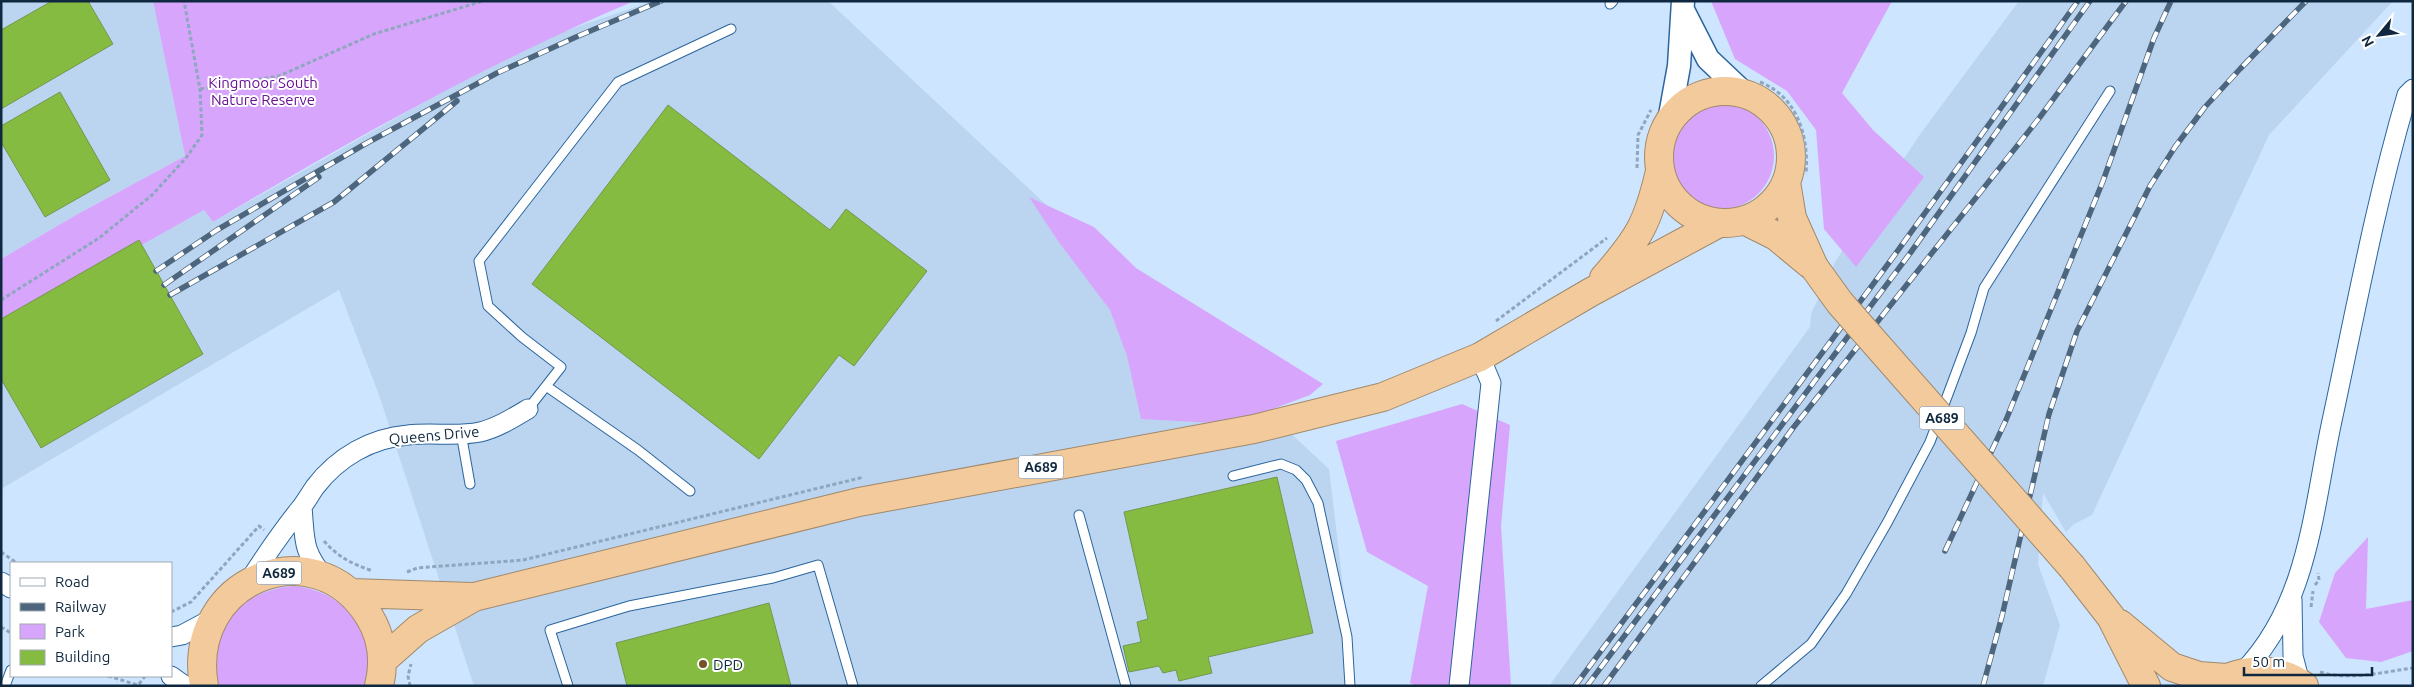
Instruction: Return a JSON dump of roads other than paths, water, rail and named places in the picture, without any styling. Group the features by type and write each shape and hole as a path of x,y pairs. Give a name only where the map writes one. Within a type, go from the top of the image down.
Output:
{"highway":[{"name":"A689","path":"1591,292 1623,257 1642,230 1650,212 1648,171 1660,140 1662,112 1702,95 1716,91 1749,87 1782,124 1787,135 1796,180 1792,218 1814,267 1840,303 2072,567 2111,617 2146,686"},
{"name":"A689","path":"1648,171 1686,210 1696,216 1732,221 1776,236 1814,267"},
{"name":"A689","path":"351,593 474,597 859,502 1254,429 1329,412 1383,397 1480,357 1591,292 1732,221 1769,206 1796,180"},
{"name":"A689","path":"204,686 201,669 202,652 205,635 212,619 227,599 248,583 267,575 287,572 324,577 351,593 364,607 374,623 380,641 381,673"},
{"name":"A689","path":"381,673 418,629 474,597"},
{"name":"A689","path":"2111,617 2172,667 2199,676 2227,679 2272,672 2306,679"}],"street":[{"path":"1684,6 1708,59 1749,87"},
{"path":"1662,112 1676,90 1684,6"},
{"path":"2227,679 2268,642 2292,598 2311,528 2321,468 2391,148 2407,95 2413,89"},
{"path":"1459,686 1491,383 1480,357"},
{"name":"Queens Drive","path":"248,583 276,537 302,507 316,486 340,461 372,442 409,434 480,432 507,422 528,409"},
{"path":"302,507 304,545 312,562 324,577"},
{"path":"2292,598 2293,656 2306,679"},
{"path":"172,637 182,635 212,619"},
{"path":"172,677 186,686"}],"lane":[{"path":"528,409 561,367 522,337 488,306 479,261 618,82 731,29"},
{"path":"1761,686 1810,644 1846,594 1887,523 1930,442 1971,334 1984,288 2110,91"},
{"path":"546,386 638,450 690,491"},
{"path":"461,433 470,484"},
{"path":"1233,476 1281,464 1296,470 1306,480 1318,504 1347,637 1350,686"},
{"path":"1079,514 1126,686"},
{"path":"568,686 550,630 629,606 773,578 818,565 853,686"},
{"path":"4,686 10,672"}],"railway":[{"path":"156,271 217,230 365,144 497,73 661,1"},
{"path":"1575,686 1891,260 2078,1"},
{"path":"1587,686 1911,252 2090,1"},
{"path":"1604,686 1793,428 2040,117 2126,1"},
{"path":"1945,551 2006,420 2103,181 2154,38 2171,1"},
{"path":"1983,686 2002,616 2049,414 2077,331 2150,186 2175,147 2205,107 2306,1"},
{"path":"170,295 334,202 457,101"},
{"path":"164,285 319,177"}],"place":[{"name":"DPD","path":"703,664"}],"park label":[{"name":"Kingmoor South Nature Reserve","path":"263,90"}]}
